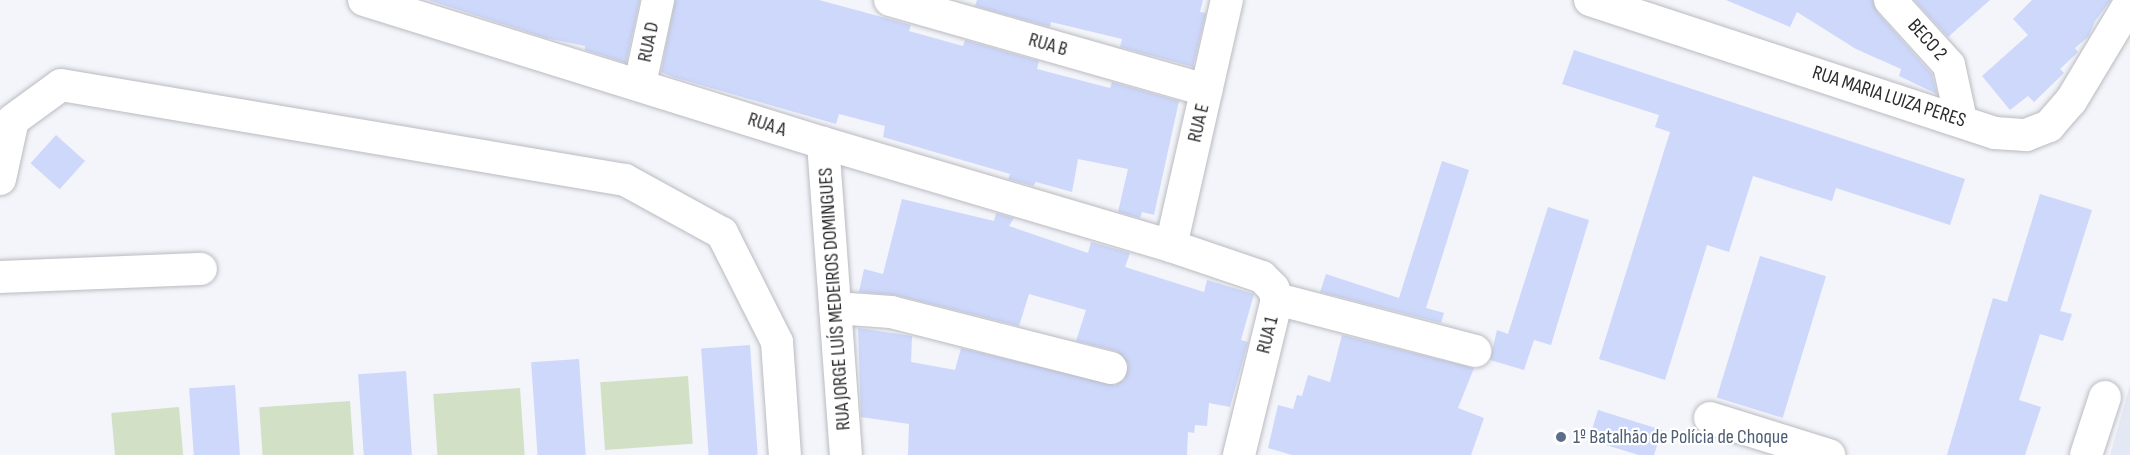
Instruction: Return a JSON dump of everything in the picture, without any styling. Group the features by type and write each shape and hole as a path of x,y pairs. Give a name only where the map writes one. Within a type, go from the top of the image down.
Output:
{"street":[{"name":"RUA A","path":"364,0 823,143 1171,246"},
{"name":"RUA D","path":"639,84 658,0"},
{"name":"RUA B","path":"890,0 1206,90"},
{"name":"RUA E","path":"1171,246 1227,0"},
{"name":"RUA MARIA LUIZA PERES","path":"1590,0 1995,133 2026,135 2049,126 2071,101 2125,11"},
{"name":"BECO 2","path":"1890,0 1949,65 1961,120"},
{"path":"0,179 13,120 61,85 625,180 722,233 777,342 785,455"},
{"name":"RUA JORGE LUÍS MEDEIROS DOMINGUES","path":"823,143 846,455"},
{"name":"RUA 1","path":"1171,246 1262,277 1273,288 1277,299 1239,455"},
{"path":"0,277 201,269"},
{"path":"1277,299 1475,351"},
{"path":"835,308 891,312 1111,368"},
{"path":"2086,455 2105,397"},
{"path":"1710,418 1829,455"}],"shaded area":[{"path":"2130,385 2130,455 2110,455"}],"green space":[{"path":"688,376 693,444 605,450 600,382"},
{"path":"520,388 525,455 437,455 433,394"},
{"path":"350,401 354,455 263,455 259,407"},
{"path":"179,407 183,455 115,455 111,413"}],"building":[{"path":"428,0 640,0 626,63 585,50 585,46 546,38"},
{"path":"675,0 819,0 911,25 909,31 963,46 965,40 1039,61 1037,69 1110,88 1112,82 1179,101 1154,215 1142,212 1140,218 1118,212 1128,169 1078,159 1072,192 1036,182 1033,186 1008,179 1010,174 883,137 885,126 839,114 836,124 661,72"},
{"path":"977,0 1203,0 1200,12 1206,13 1193,67 1120,47 1122,39 1051,22 1050,27 975,6"},
{"path":"1726,0 1873,0 1877,12 1932,74 1937,94 1899,76 1901,69 1856,49 1797,12 1790,27"},
{"path":"1914,0 1990,0 1948,37"},
{"path":"2032,0 2111,0 2095,21 2089,36 2075,48 2078,52 2060,69 2064,73 2034,102 2028,96 2010,110 1982,76 2028,35 2013,19"},
{"path":"1574,50 1965,179 1950,225 1836,188 1832,201 1753,176 1729,252 1707,245 1665,380 1599,359 1670,132 1655,127 1659,115 1562,84"},
{"path":"56,135 85,161 60,189 31,163"},
{"path":"1442,161 1469,170 1426,308 1444,313 1441,323 1320,292 1326,274 1399,298"},
{"path":"2040,194 2092,210 2060,311 2072,314 2063,341 2040,334 2019,400 2041,407 2025,455 1947,455 1993,298 2007,302"},
{"path":"902,199 994,221 996,213 1014,218 1009,226 1088,253 1091,242 1130,253 1125,267 1204,292 1207,280 1254,294 1241,340 1248,342 1230,407 1209,403 1207,426 1195,425 1194,433 1188,432 1187,455 908,455 909,424 861,417 858,328 912,336 911,362 955,370 961,348 1115,385 1124,380 1128,364 1116,351 1076,341 1086,310 1029,294 1019,326 895,295 859,292 864,269 883,274"},
{"path":"1548,207 1589,220 1551,345 1534,340 1524,370 1490,360 1497,330 1508,334"},
{"path":"1760,256 1826,276 1783,418 1717,398"},
{"path":"1342,335 1474,368 1458,408 1484,418 1471,455 1292,455 1268,448 1278,405 1293,409 1297,395 1302,396 1308,375 1330,382"},
{"path":"750,345 758,455 709,455 701,348"},
{"path":"579,359 586,455 538,455 531,362"},
{"path":"406,371 412,455 364,455 358,374"},
{"path":"235,385 240,455 194,455 189,388"},
{"path":"1598,410 1662,430 1654,455 1639,455 1589,440"}],"place":[{"name":"1º Batalhão de Polícia de Choque","path":"1561,437"}]}
